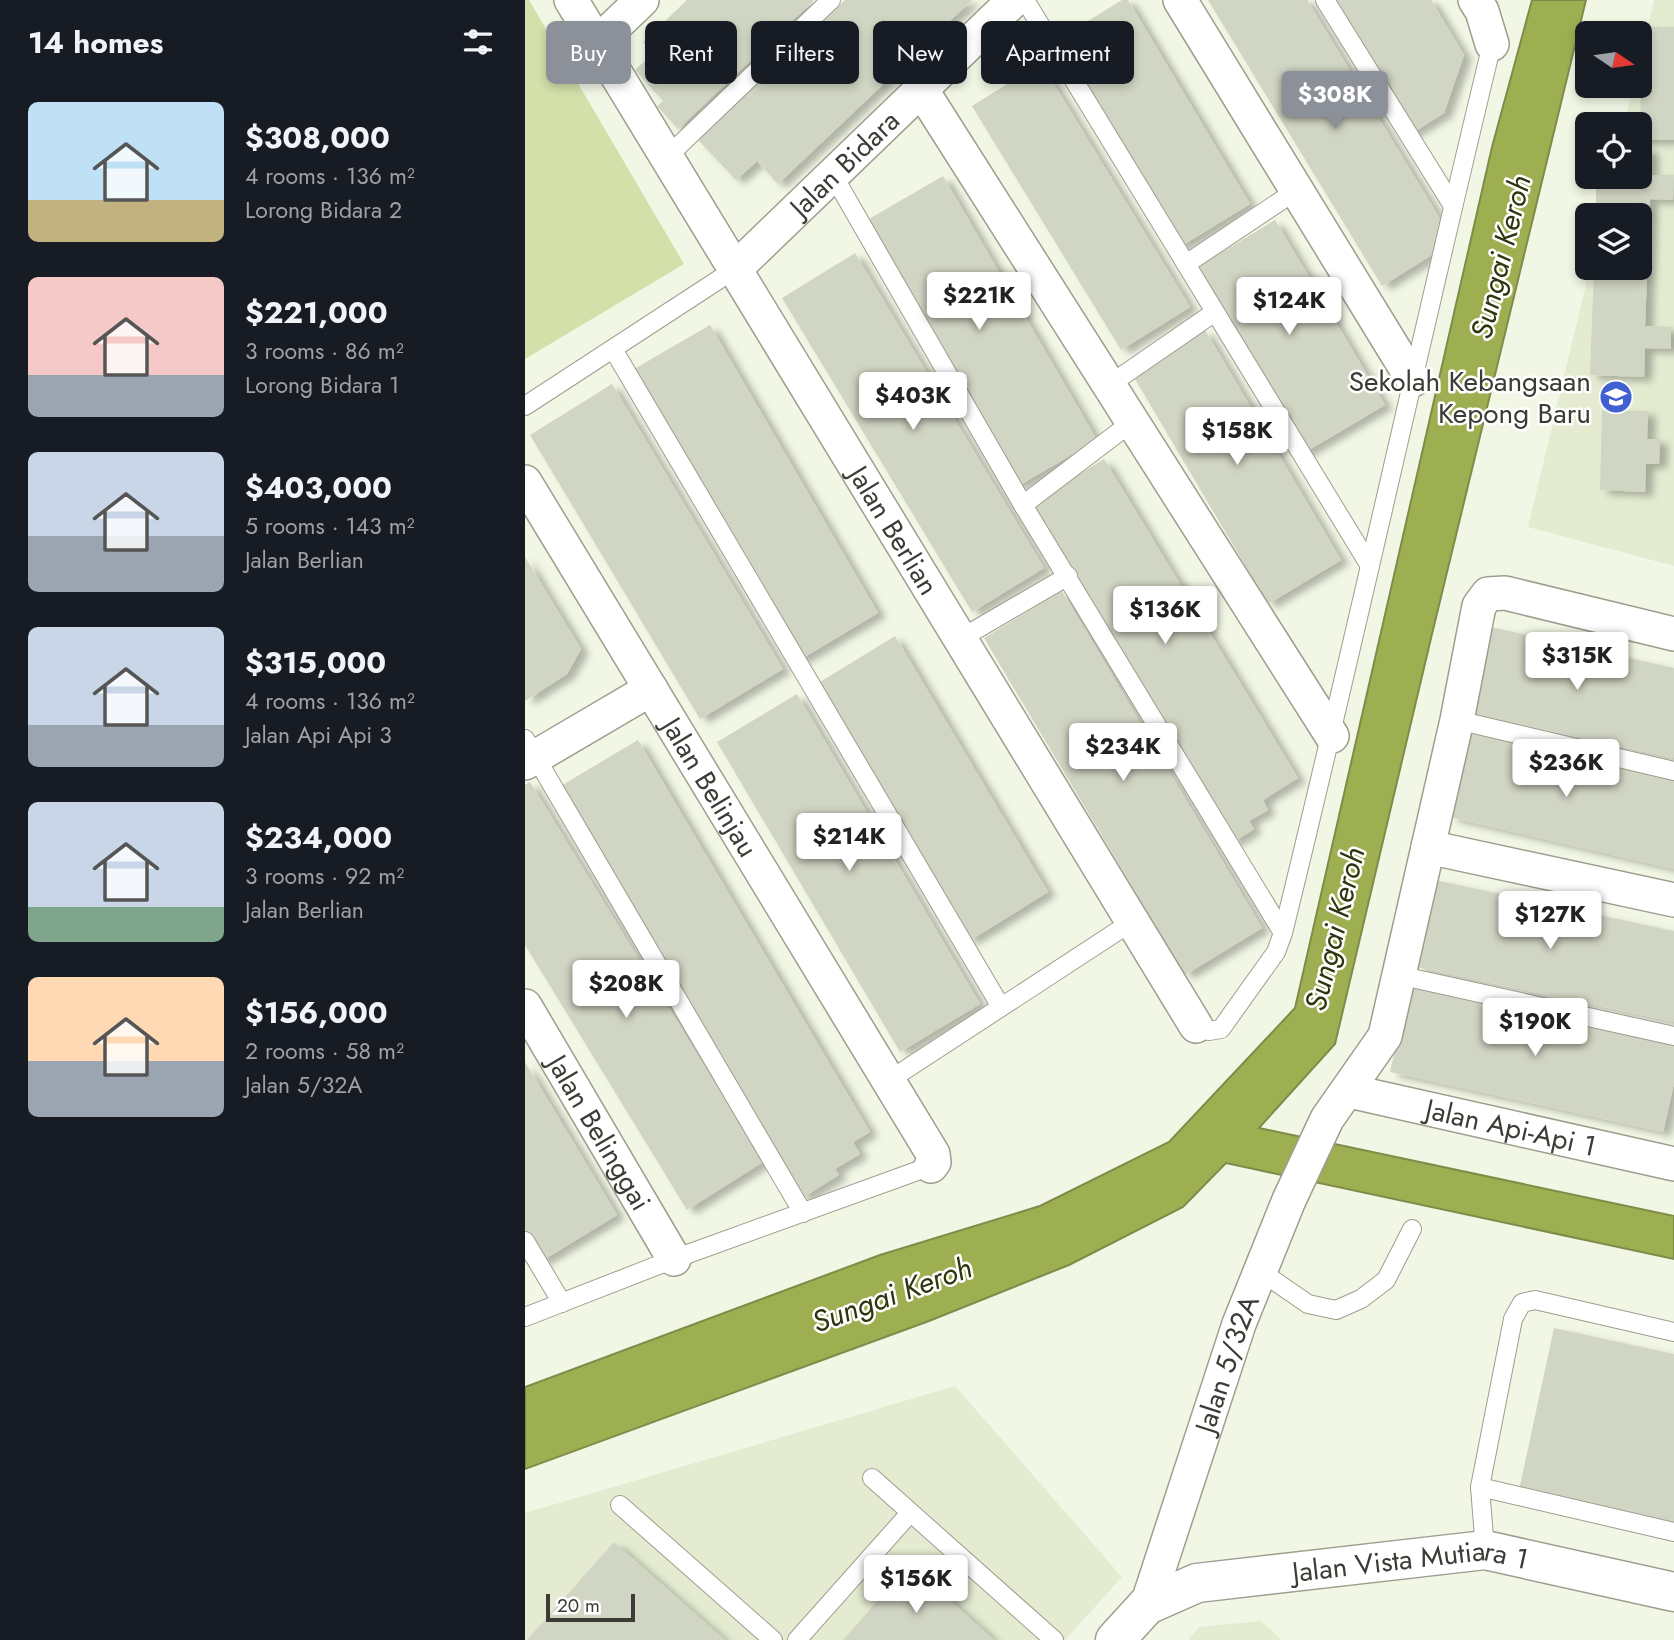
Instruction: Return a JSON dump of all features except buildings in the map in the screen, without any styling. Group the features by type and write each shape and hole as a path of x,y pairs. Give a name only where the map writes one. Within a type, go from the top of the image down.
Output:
{"street":[{"name":"Jalan Berlian","path":"571,0 584,21"},
{"path":"620,21 642,0"},
{"name":"Jalan Bidara","path":"735,269 1014,0"},
{"path":"1180,0 1413,380"},
{"path":"1475,0 1482,11 1492,44"},
{"name":"Jalan Berlian","path":"623,84 1196,1026"},
{"path":"921,89 1332,736"},
{"name":"Jalan Belinjau","path":"525,482 933,1154 935,1161 931,1166"},
{"name":"Jalan 5/32A","path":"1115,1640 1147,1605 1239,1324 1289,1200 1327,1119 1385,1036 1457,720 1479,606 1488,594 1505,593 1674,634"},
{"path":"529,753 651,689"},
{"path":"1428,847 1674,900"},
{"name":"Jalan Belinggai","path":"525,1006 674,1259"},
{"name":"Jalan Api-Api 1","path":"1349,1091 1674,1164"},
{"name":"Jalan Vista Mutiara 1","path":"1147,1605 1197,1583 1485,1550 1674,1592"}],"lane":[{"path":"668,156 831,0"},
{"path":"1025,0 1370,566"},
{"path":"1325,0 1453,206"},
{"path":"1196,1026 1209,1031 1221,1029 1276,952 1283,933 1332,736 1492,44"},
{"path":"833,175 1023,505 1283,933"},
{"path":"1187,264 1297,190"},
{"path":"525,406 735,269"},
{"path":"1109,385 1215,312"},
{"path":"613,349 1001,1007"},
{"path":"1023,505 1132,422"},
{"path":"960,639 1068,576"},
{"path":"1457,720 1674,771"},
{"path":"529,753 803,1213"},
{"path":"888,1081 1133,921"},
{"path":"1398,975 1674,1036"},
{"path":"525,1317 674,1259 931,1166"},
{"path":"1260,1271 1308,1304 1336,1310 1361,1299 1386,1280 1412,1229"},
{"path":"525,1241 562,1303"},
{"path":"1485,1550 1480,1488 1513,1319 1522,1303 1535,1300 1674,1332"},
{"path":"872,1478 1050,1638"},
{"path":"1480,1488 1674,1532"},
{"path":"620,1505 773,1640"},
{"path":"797,1640 910,1513"}],"shaded area":[{"path":"525,0 529,0 546,29 546,84 578,84 684,264 525,359"},
{"name":"Sekolah Kebangsaan Kepong Baru","path":"1654,0 1674,0 1674,566 1528,527 1587,280 1652,280 1652,203 1605,203 1608,189 1652,189 1652,112 1627,112 1630,98 1652,98 1652,21 1649,21"},
{"path":"955,1386 1122,1577 1065,1640 525,1640 525,1513"},
{"path":"1261,1621 1282,1640 1188,1640 1199,1627"}],"water":[{"name":"Sungai Keroh","path":"1532,0 1586,0 1581,21 1575,21 1575,45 1335,1044 1259,1128 1674,1216 1674,1259 1226,1163 1183,1207 1069,1265 929,1321 525,1469 525,1387 880,1255 1040,1206 1169,1142 1295,1008 1492,147"}],"place":[{"name":"Sekolah Kebangsaan Kepong Baru","path":"1616,397"}]}
